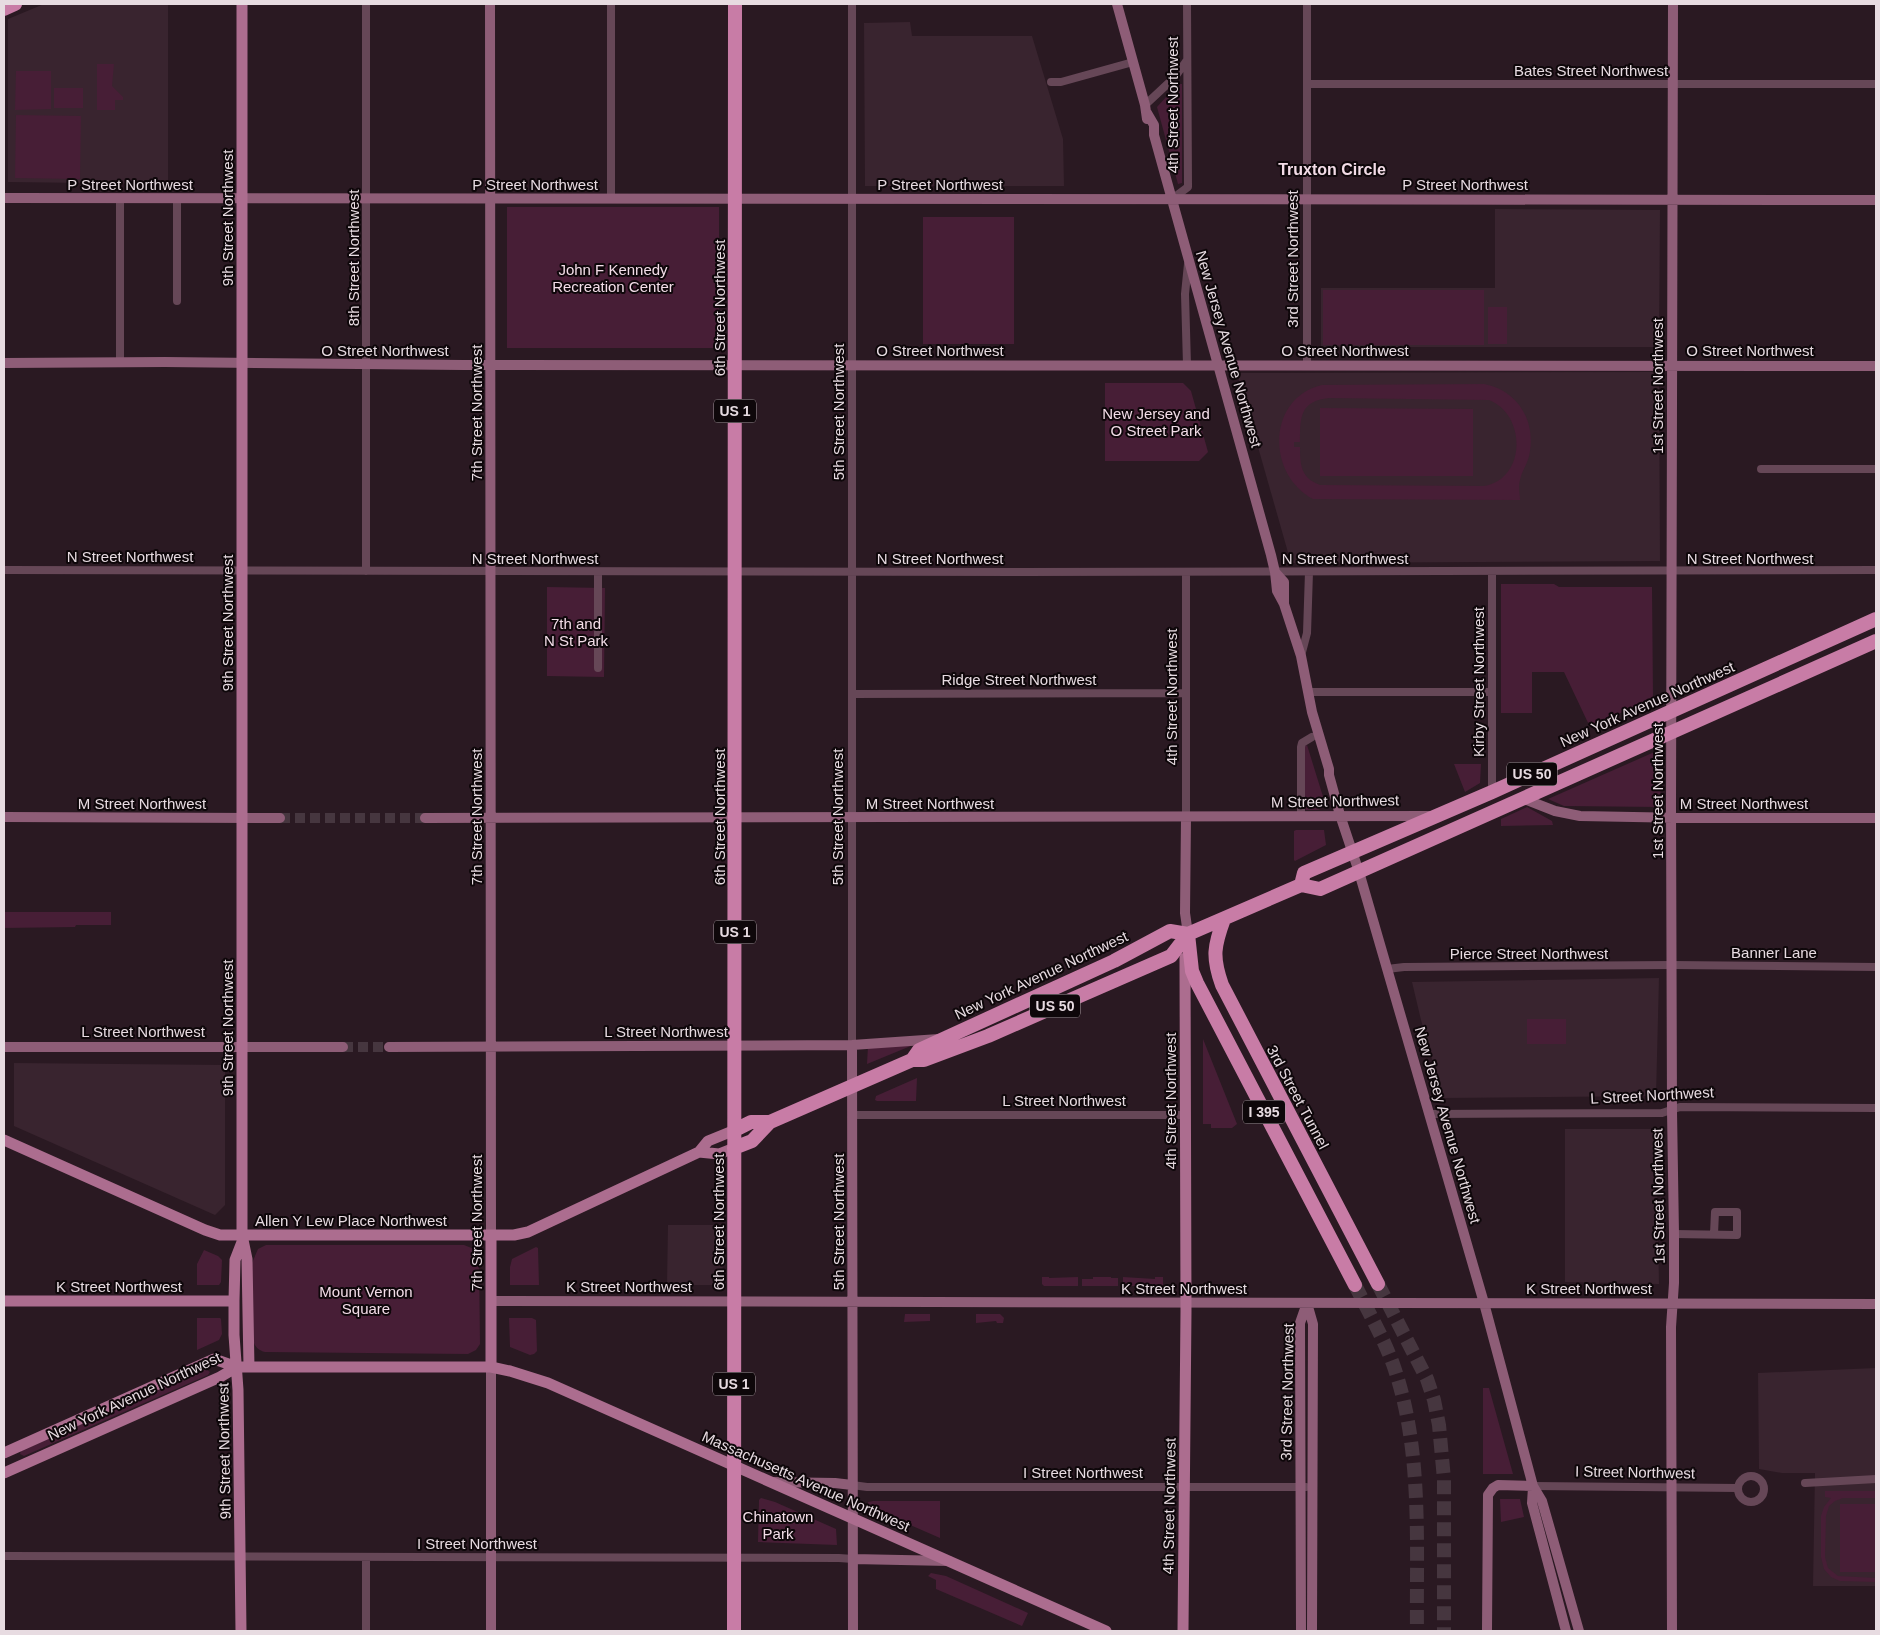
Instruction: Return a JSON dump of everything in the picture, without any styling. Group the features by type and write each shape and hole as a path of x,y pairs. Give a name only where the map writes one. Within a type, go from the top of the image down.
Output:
{"highway":[{"path":"4,9 15,4"},
{"name":"6th Street Northwest","path":"734,1631 735,4"},
{"name":"New York Avenue Northwest","path":"1302,885 1304,873 1492,792 1876,619"},
{"name":"New York Avenue Northwest","path":"734,1148 752,1140 770,1122 852,1086 912,1060 924,1060 988,1036 1172,956 1188,934 1302,885 1320,889 1876,641"},
{"name":"3rd Street Tunnel","path":"1224,919 1214,952 1216,968 1222,984 1378,1284"},
{"name":"New York Avenue Northwest","path":"912,1060 919,1050 942,1038 1114,961 1170,931 1188,934"},
{"name":"I 395","path":"1188,934 1192,971 1197,983 1355,1285"},
{"name":"New York Avenue Northwest","path":"735,1130 751,1122 770,1122"}],"main road":[{"name":"9th Street Northwest","path":"241,1631 243,1367 247,1259 242,1238 242,4"},
{"name":"4th Street Northwest","path":"1184,1631 1186,1303 1185,959 1188,934"},
{"name":"New York Avenue Northwest","path":"491,1235 520,1235 528,1232 699,1152 708,1141 735,1130"},
{"path":"4,1140 211,1232 242,1238"},
{"name":"New York Avenue Northwest","path":"699,1152 719,1154 734,1148"},
{"name":"Allen Y Lew Place Northwest","path":"242,1238 491,1235"},
{"name":"7th Street Northwest","path":"491,1235 491,1367"},
{"name":"9th Street Northwest","path":"242,1238 235,1260 234,1335 243,1367"},
{"name":"K Street Northwest","path":"4,1301 234,1301"},
{"name":"New York Avenue Northwest","path":"4,1453 214,1359 243,1367"},
{"name":"New York Avenue Northwest","path":"4,1473 243,1367"},
{"path":"243,1367 491,1367"},
{"name":"Massachusetts Avenue Northwest","path":"491,1367 548,1382 1106,1631"}],"street":[{"name":"8th Street Northwest","path":"366,4 366,571"},
{"name":"7th Street Northwest","path":"490,4 491,1235"},
{"path":"611,4 611,199"},
{"name":"5th Street Northwest","path":"852,4 853,1631"},
{"name":"New Jersey Avenue Northwest","path":"1117,4 1146,109 1154,125 1154,135 1275,572 1284,582 1284,604 1301,656 1314,721 1329,769 1340,815 1359,872 1484,1303 1533,1486 1542,1502 1579,1631"},
{"name":"4th Street Northwest","path":"1172,199 1188,187 1187,4"},
{"name":"3rd Street Northwest","path":"1307,4 1307,365"},
{"name":"1st Street Northwest","path":"1672,1631 1671,1327 1674,1234 1672,1111 1673,4"},
{"path":"1146,109 1175,77 1187,60"},
{"path":"1051,82 1060,82 1133,62"},
{"name":"Bates Street Northwest","path":"1307,84 1876,84"},
{"name":"P Street Northwest","path":"4,198 1876,200"},
{"path":"120,199 120,363"},
{"path":"177,301 178,199"},
{"path":"1186,365 1185,294 1189,260"},
{"name":"O Street Northwest","path":"4,363 1876,366"},
{"path":"1761,469 1876,469"},
{"name":"N Street Northwest","path":"4,570 491,572 1672,572 1876,570"},
{"path":"598,572 598,668"},
{"name":"4th Street Northwest","path":"1186,572 1185,913 1188,934"},
{"path":"1301,656 1307,633 1309,572"},
{"name":"Kirby Street Northwest","path":"1492,572 1492,792"},
{"name":"New Jersey Avenue Northwest","path":"1301,656 1303,700 1323,772 1329,775"},
{"path":"1309,692 1492,692"},
{"name":"Ridge Street Northwest","path":"852,694 1186,693"},
{"path":"1301,815 1300,747 1302,743 1312,737"},
{"name":"M Street Northwest","path":"1524,799 1555,811 1580,816 1876,818"},
{"name":"M Street Northwest","path":"426,818 1435,816"},
{"name":"M Street Northwest","path":"4,817 280,818"},
{"name":"Banner Lane","path":"1672,965 1876,966"},
{"name":"Pierce Street Northwest","path":"1387,969 1404,967 1672,965"},
{"name":"L Street Northwest","path":"389,1047 735,1046 852,1044 942,1038"},
{"name":"L Street Northwest","path":"4,1047 343,1047"},
{"name":"L Street Northwest","path":"1429,1114 1662,1113 1680,1107 1876,1108"},
{"name":"L Street Northwest","path":"853,1115 1185,1115"},
{"path":"1674,1234 1714,1234"},
{"name":"K Street Northwest","path":"491,1301 1876,1304"},
{"name":"3rd Street Northwest","path":"1301,1631 1300,1323 1307,1303"},
{"name":"3rd Street Northwest","path":"1307,1303 1313,1324 1312,1631"},
{"name":"7th Street Northwest","path":"491,1367 492,1631"},
{"path":"1806,1483 1876,1479"},
{"path":"771,1482 852,1485"},
{"name":"I Street Northwest","path":"852,1485 867,1487 1313,1487"},
{"path":"1487,1631 1488,1495 1498,1485 1533,1486"},
{"name":"New Jersey Avenue Northwest","path":"1533,1486 1532,1503 1566,1631"},
{"name":"I Street Northwest","path":"1533,1486 1738,1488"},
{"name":"I Street Northwest","path":"4,1556 839,1558 950,1562"},
{"path":"366,1558 366,1631"}],"shaded area":[{"path":"44,4 168,4 168,184 8,182 8,19"},
{"path":"910,22 912,36 1032,36 1063,139 1064,186 865,186 864,23"},
{"path":"1495,209 1660,210 1659,347 1321,347 1321,288 1495,288"},
{"path":"1659,372 1660,561 1291,563 1237,373"},
{"path":"1659,978 1656,1096 1443,1098 1412,982"},
{"path":"14,1063 225,1065 225,1205 215,1215 14,1126"},
{"path":"1565,1129 1656,1129 1659,1284 1565,1282"},
{"path":"668,1225 722,1225 723,1285 667,1285"},
{"path":"1876,1368 1876,1586 1813,1586 1815,1473 1782,1473 1759,1469 1758,1373"}],"green space":[{"path":"97,64 114,64 112,86 123,97 123,100 115,100 115,110 97,110"},
{"path":"16,71 51,71 51,109 15,110"},
{"path":"1178,84 1182,84 1182,183 1178,184 1157,107"},
{"path":"54,88 83,88 83,108 54,108"},
{"path":"16,115 81,116 80,179 15,178"},
{"name":"John F Kennedy Recreation Center","path":"507,207 719,207 719,348 507,348"},
{"path":"923,217 1014,217 1014,344 923,344"},
{"path":"1323,290 1484,290 1484,345 1323,345"},
{"path":"1488,307 1507,307 1507,344 1488,344"},
{"name":"New Jersey and O Street Park","path":"1105,383 1183,383 1191,391 1208,452 1199,461 1105,461"},
{"path":"1484,384 1505,392 1521,407 1526,417 1531,439 1528,459 1519,482 1520,500 1313,499 1298,487 1287,472 1281,455 1279,438 1283,420 1291,405 1304,393 1322,385","holes":["1329,398 1489,400 1501,408 1510,419 1515,432 1516,446 1514,460 1508,472 1498,481 1484,486 1320,485 1305,475 1300,460 1300,447 1294,447 1294,442 1300,442 1300,425 1304,412 1307,407 1319,400"]},
{"path":"1320,408 1473,409 1473,476 1320,476"},
{"path":"1501,584 1554,584 1559,587 1652,587 1653,698 1590,727 1564,672 1532,672 1532,713 1501,713"},
{"name":"7th and N St Park","path":"547,587 605,588 604,677 547,676"},
{"path":"1307,745 1325,803 1323,808 1318,810 1306,810 1304,807 1304,747"},
{"path":"1659,750 1661,807 1564,806 1548,799"},
{"path":"1454,764 1481,764 1480,783 1465,792"},
{"path":"1527,807 1552,821 1553,825 1501,826 1501,819"},
{"path":"1324,830 1326,845 1295,861 1294,831"},
{"path":"4,912 111,912 111,925 4,928"},
{"path":"1527,1019 1566,1019 1566,1044 1527,1044"},
{"path":"1203,1039 1237,1124 1232,1128 1211,1128 1211,1124 1203,1124"},
{"path":"918,1043 867,1064 868,1046"},
{"path":"917,1078 916,1101 875,1100 876,1096"},
{"name":"Mount Vernon Square","path":"266,1245 464,1245 474,1249 479,1257 480,1344 476,1350 468,1354 265,1352 260,1350 253,1340 252,1263 258,1249"},
{"path":"536,1247 538,1248 539,1285 510,1285 512,1259"},
{"path":"204,1250 218,1256 222,1260 221,1282 219,1285 197,1285 197,1264"},
{"path":"1042,1277 1078,1277 1078,1286 1044,1286 1042,1284"},
{"path":"1093,1277 1118,1278 1118,1286 1082,1286 1082,1279 1093,1279"},
{"path":"1123,1277 1155,1279 1155,1277 1163,1277 1163,1286 1123,1286"},
{"path":"905,1314 930,1314 930,1321 904,1322"},
{"path":"976,1314 1000,1314 1004,1318 1003,1323 997,1323 996,1321 976,1323"},
{"path":"197,1318 220,1318 222,1334 219,1340 197,1350"},
{"path":"509,1318 532,1318 536,1320 537,1351 534,1354 530,1355 510,1347"},
{"path":"206,1369 210,1372 208,1375 24,1456 20,1454 21,1451"},
{"path":"1483,1388 1489,1388 1513,1474 1483,1474"},
{"path":"1825,1491 1876,1491 1876,1498 1843,1498 1829,1506 1826,1516 1825,1557 1828,1568 1838,1576 1876,1578 1876,1582 1840,1581 1831,1577 1824,1569 1821,1557 1821,1516 1824,1507 1831,1498 1825,1497"},
{"name":"Chinatown Park","path":"761,1498 775,1502 836,1529 837,1545 758,1542 759,1500"},
{"path":"1500,1499 1520,1499 1524,1517 1501,1522"},
{"path":"940,1501 940,1538 869,1507 868,1502"},
{"path":"1840,1504 1876,1504 1876,1572 1840,1572"},
{"path":"931,1573 946,1576 1028,1613 1022,1626 936,1589 936,1580 928,1576"}],"tunnel":[{"path":"280,818 425,818"},
{"path":"343,1047 389,1047"},
{"path":"1378,1284 1427,1379 1439,1425 1444,1479 1444,1631"},
{"path":"1355,1285 1393,1364 1403,1396 1409,1429 1416,1496 1417,1631"}],"district":[{"name":"Truxton Circle","path":"1332,169"}]}
